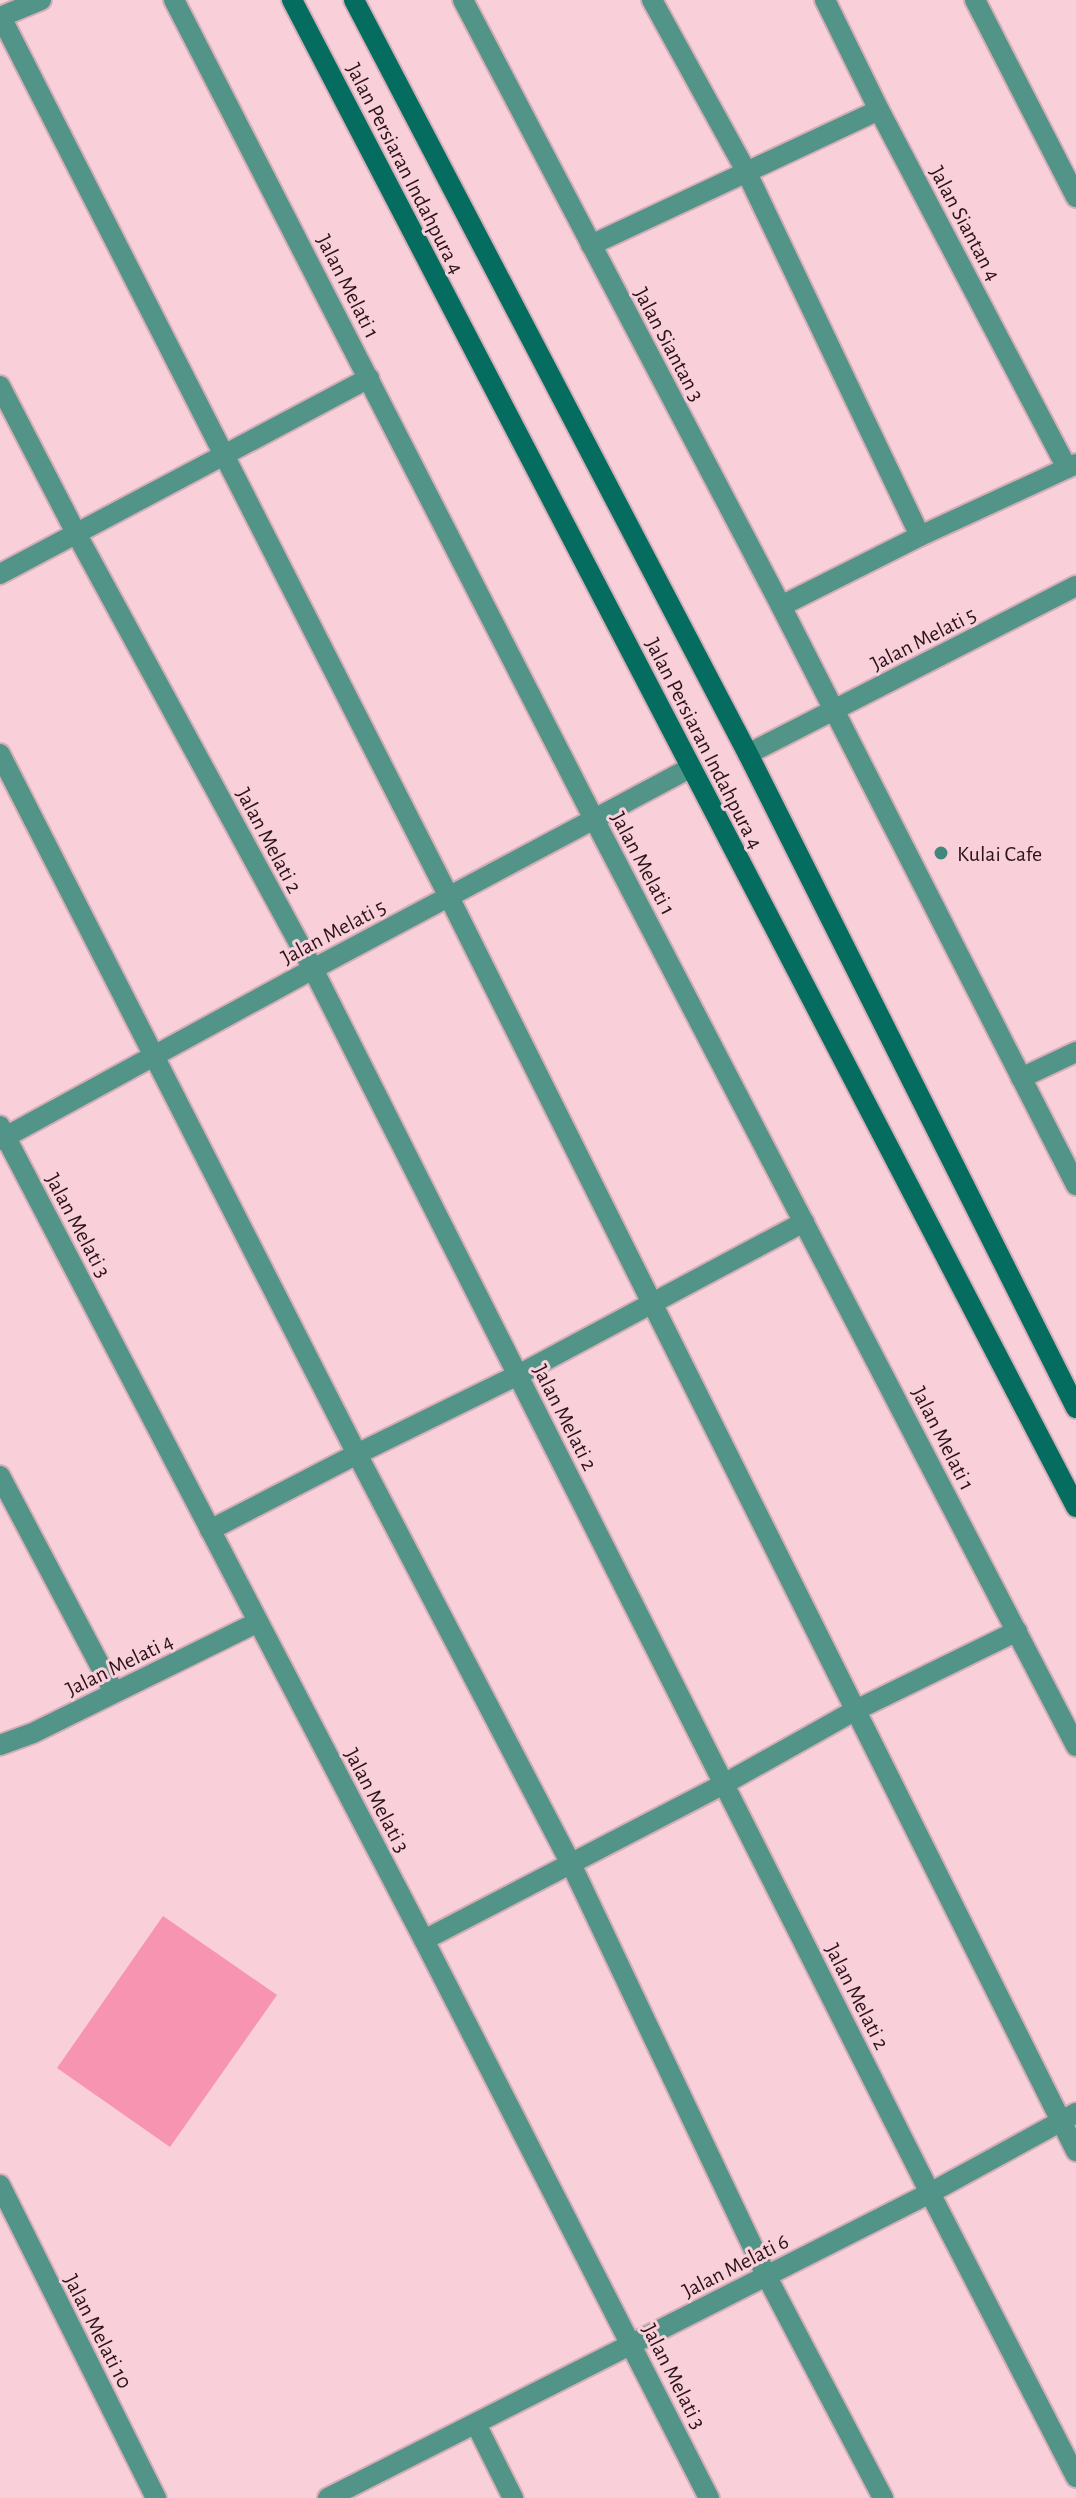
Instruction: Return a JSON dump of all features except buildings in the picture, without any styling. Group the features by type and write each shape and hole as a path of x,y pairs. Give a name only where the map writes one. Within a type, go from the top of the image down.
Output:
{"main road":[{"name":"Jalan Persiaran Indahpura 4","path":"292,0 1076,1507"},
{"name":"Jalan Persiaran Indahpura 4","path":"354,0 748,754 1076,1408"}],"street":[{"path":"41,0 0,17 449,897 854,1711 1068,2117 1076,2151"},
{"name":"Jalan Melati 1","path":"174,0 594,819 1076,1746"},
{"name":"Jalan Siantan 3","path":"463,0 781,606 1076,1185"},
{"path":"652,0 746,171 920,536"},
{"name":"Jalan Siantan 4","path":"825,0 879,110 1072,466"},
{"path":"975,0 1076,197"},
{"path":"591,245 879,110"},
{"path":"0,574 369,378"},
{"name":"Jalan Melati 2","path":"0,386 76,533 313,969 1076,2477"},
{"path":"781,606 920,536 1072,466"},
{"name":"Jalan Melati 5","path":"748,754 1076,586"},
{"path":"0,754 357,1454 571,1864 767,2277 883,2498"},
{"name":"Jalan Melati 5","path":"2,1134 690,768"},
{"path":"1021,1078 1076,1052"},
{"name":"Jalan Melati 3","path":"2,1134 424,1940 709,2498"},
{"path":"210,1530 518,1375 804,1222"},
{"path":"0,1476 114,1692"},
{"name":"Jalan Melati 4","path":"0,1745 33,1733 258,1622"},
{"path":"424,1940 724,1784 854,1711 1017,1631"},
{"name":"Jalan Melati 6","path":"331,2497 930,2193 1068,2117"},
{"name":"Jalan Melati 10","path":"2,2194 156,2498"},
{"path":"476,2424 513,2498"}],"shaded area":[{"path":"163,1916 277,1995 170,2147 57,2068"}],"place":[{"name":"Kulai Cafe","path":"941,853"}]}
